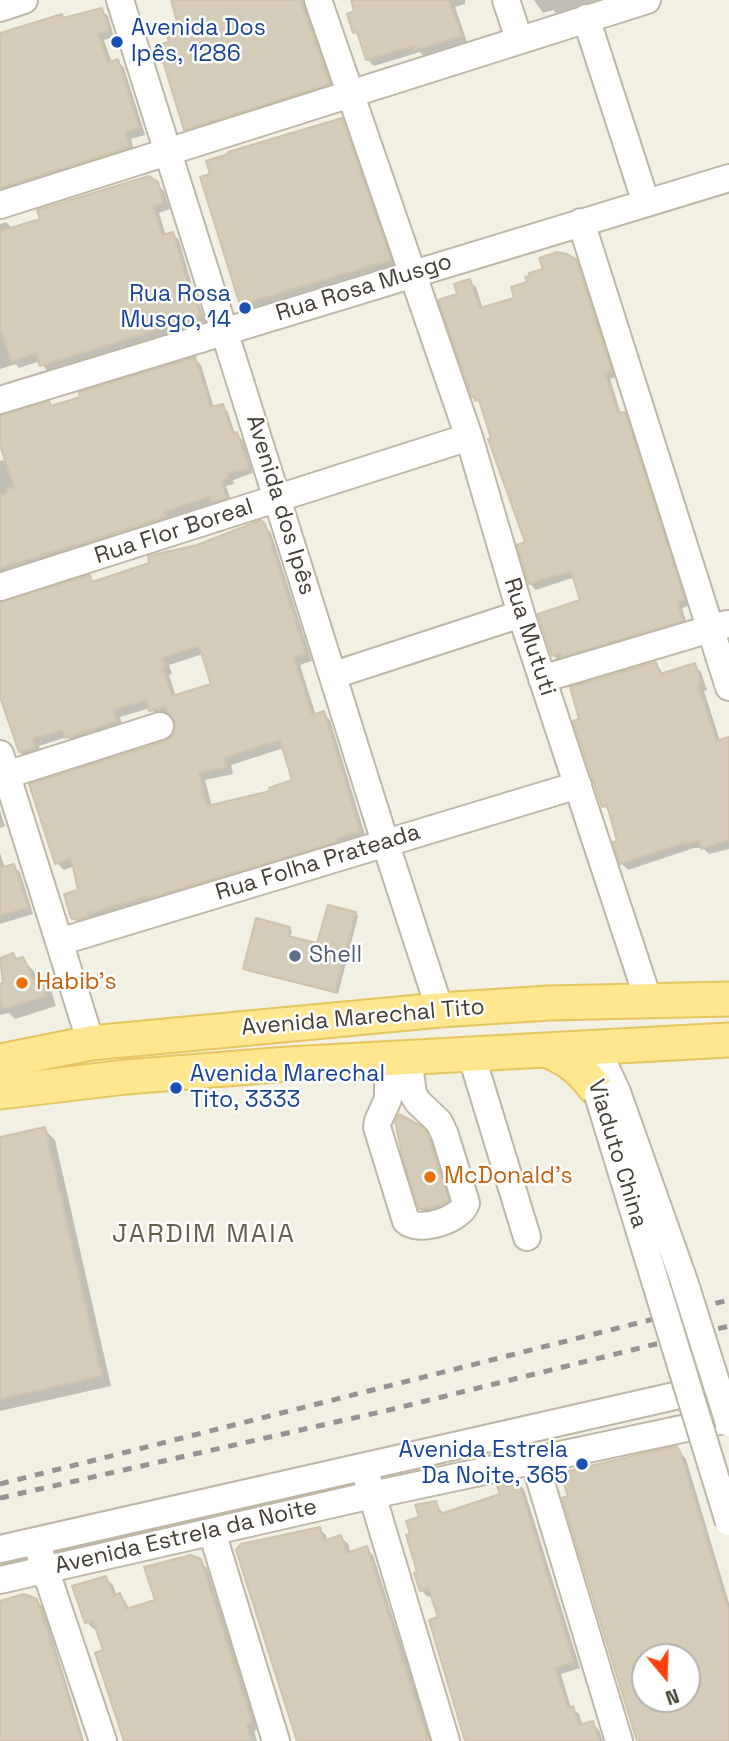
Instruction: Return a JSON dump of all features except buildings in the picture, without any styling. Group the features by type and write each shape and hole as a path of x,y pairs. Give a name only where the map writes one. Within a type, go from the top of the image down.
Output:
{"main road":[{"name":"Avenida Marechal Tito","path":"0,1061 91,1042 440,1010 648,999 723,999"},
{"path":"549,1003 575,1021 596,1047 612,1033 635,1020 680,1006 723,999"},
{"name":"Avenida Marechal Tito","path":"0,1092 126,1077 398,1058 729,1040"},
{"path":"37,1088 91,1042"},
{"path":"546,1050 569,1060 606,1089 624,1062 646,1045"}],"street":[{"path":"0,8 24,0"},
{"name":"Avenida dos Ipês","path":"120,0 440,1010"},
{"name":"Rua Mututi","path":"318,0 469,437 521,614 648,999"},
{"path":"506,0 519,39"},
{"path":"0,205 647,0"},
{"path":"586,18 646,203"},
{"name":"Rua Rosa Musgo","path":"0,400 729,178"},
{"path":"581,222 721,626 729,687"},
{"name":"Rua Flor Boreal","path":"0,587 469,437"},
{"path":"334,676 521,614"},
{"path":"542,678 721,626"},
{"path":"91,1042 2,768 160,726"},
{"name":"Rua Folha Prateada","path":"59,942 578,785"},
{"name":"Viaduto China","path":"596,1047 729,1522"},
{"path":"471,1054 527,1237"},
{"path":"398,1058 418,1102 439,1122 466,1203 452,1219 418,1227 409,1225 406,1221 377,1127 388,1099 398,1058"},
{"name":"Viaduto China","path":"606,1089 684,1281 729,1421"},
{"name":"Avenida Estrela da Noite","path":"0,1549 729,1384"},
{"name":"Avenida Estrela da Noite","path":"0,1580 372,1495 729,1421"},
{"path":"534,1460 619,1741"},
{"path":"364,1466 446,1741"},
{"path":"212,1532 276,1741"},
{"path":"35,1541 103,1741"}],"railway":[{"path":"0,1484 729,1300"},
{"path":"0,1498 389,1410 729,1326"}],"place":[{"name":"Avenida Dos Ipês, 1286","path":"117,42"},
{"name":"Rua Rosa Musgo, 14","path":"245,308"},
{"name":"Shell","path":"295,956"},
{"name":"Habib's","path":"22,983"},
{"name":"Avenida Marechal Tito, 3333","path":"176,1088"},
{"name":"McDonald's","path":"430,1177"},
{"name":"Avenida Estrela Da Noite, 365","path":"582,1464"}],"district":[{"name":"JARDIM MAIA","path":"204,1235"}]}
